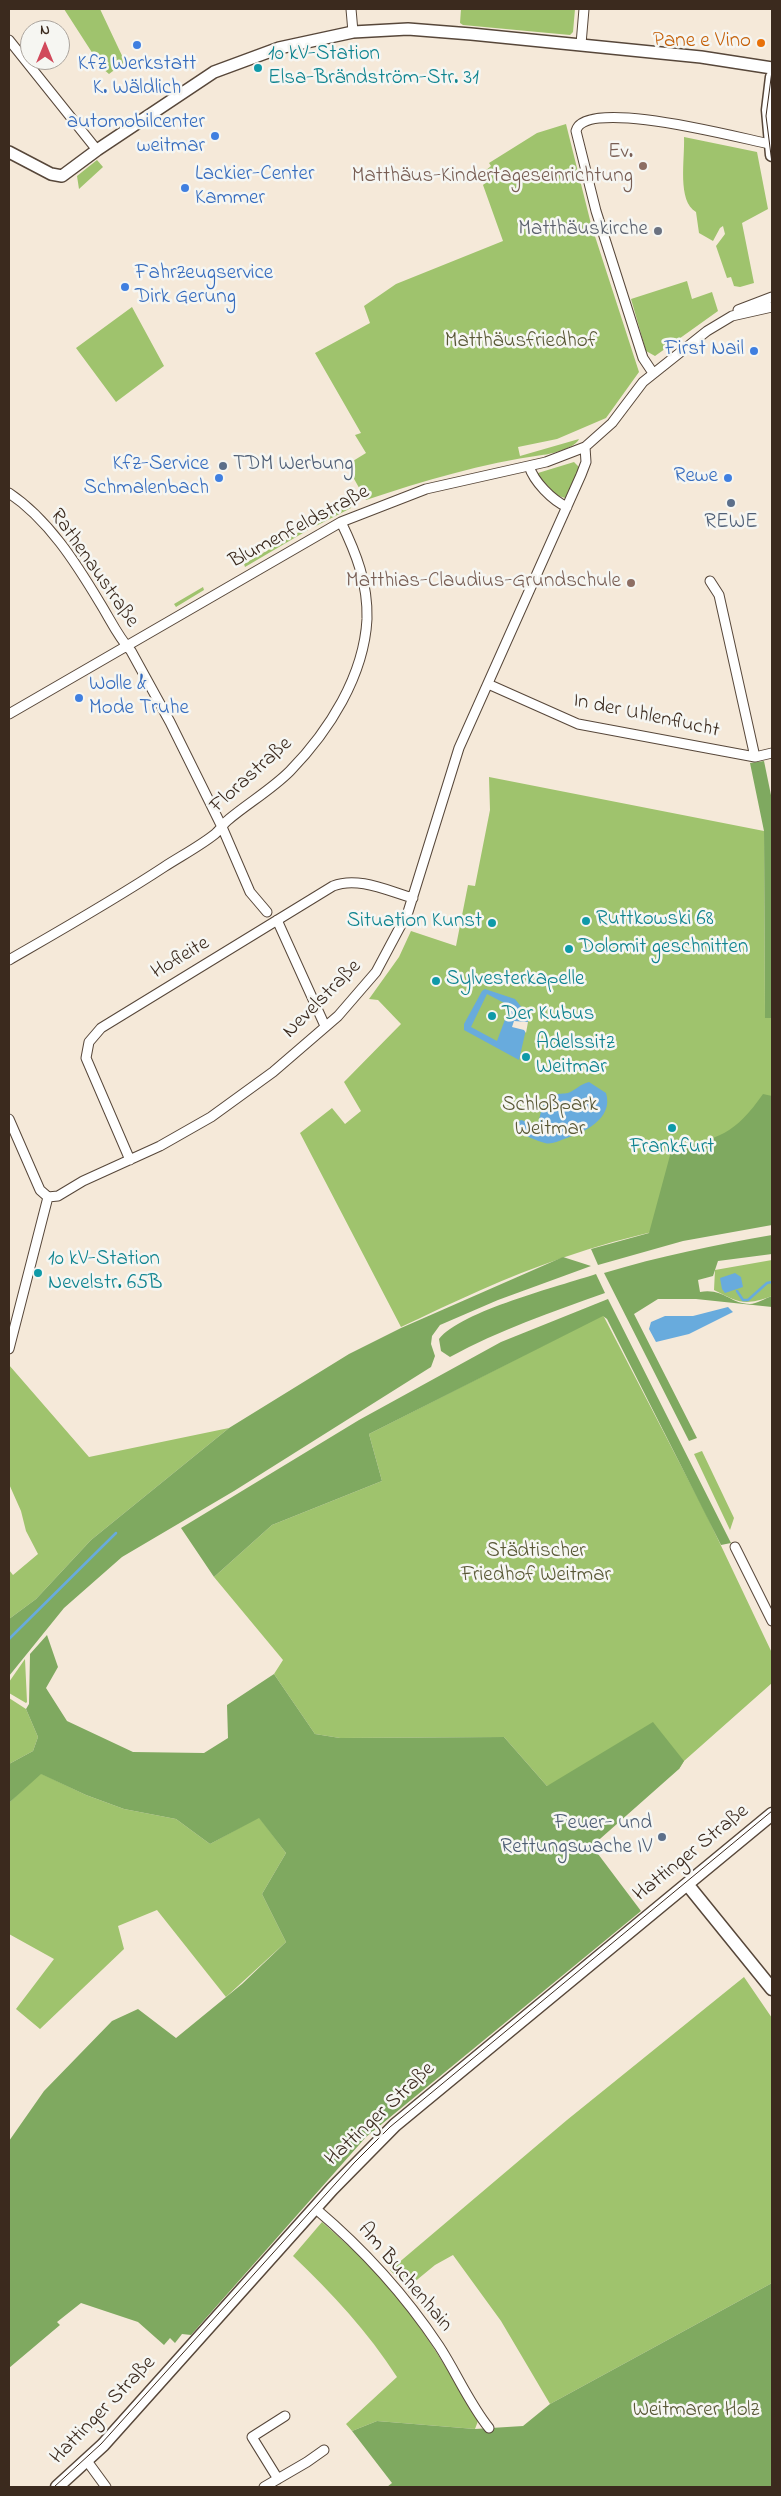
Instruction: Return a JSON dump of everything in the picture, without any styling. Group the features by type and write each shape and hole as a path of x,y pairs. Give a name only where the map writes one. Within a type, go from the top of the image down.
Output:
{"main road":[{"path":"771,150 768,110 772,77"},
{"name":"Hattinger Straße","path":"57,2487 86,2461 361,2158 416,2107 772,1814"},
{"path":"687,1884 772,1989"}],"street":[{"path":"351,9 354,32"},
{"path":"581,44 584,9"},
{"path":"9,152 51,174 62,176 97,150 225,67 279,48 354,32 408,29 581,44 772,68"},
{"path":"9,40 97,150"},
{"path":"653,373 643,358 596,212 576,131 582,121 613,117 648,120 771,150"},
{"name":"Blumenfeldstraße","path":"732,316 736,311 772,297"},
{"name":"Blumenfeldstraße","path":"9,714 341,522 426,489 530,466 561,458 585,448 612,423 643,382 707,331 732,316 772,307"},
{"name":"Nevelstraße","path":"48,1197 58,1196 83,1181 178,1136 211,1117 273,1072 354,999 376,972 403,926 454,760 586,462 585,448"},
{"path":"530,466 532,475 538,482 558,502 567,507"},
{"name":"Rathenaustraße","path":"9,494 24,505 54,536 98,600 126,646 131,650 170,722 222,827 250,892 267,912"},
{"name":"Florastraße","path":"9,960 156,872 214,834 277,782 308,750 342,700 356,670 365,637 366,594 357,556 341,522"},
{"path":"710,582 719,595 754,756"},
{"name":"In der Uhlenflucht","path":"488,684 578,724 754,756 772,753"},
{"name":"Hofleite","path":"130,1160 88,1064 86,1055 90,1040 101,1028 341,883 360,883 413,898"},
{"path":"278,920 325,1026"},
{"path":"9,1119 40,1190 48,1197 9,1348"},
{"path":"735,1547 772,1622"},
{"name":"Am Buchenhain","path":"316,2209 360,2250 414,2311 439,2346 489,2428"},
{"path":"278,2479 252,2437 285,2416"},
{"path":"264,2487 324,2450"},
{"path":"86,2461 106,2487"}],"green space":[{"path":"64,9 100,9 125,62 109,74 102,68"},
{"path":"461,9 575,9 573,32 570,35 463,25 460,23"},
{"name":"Matthäusfriedhof","path":"566,124 591,224 639,372 606,418 557,439 518,447 520,456 579,439 568,448 453,473 366,500 349,470 353,461 366,453 355,435 361,433 315,353 370,323 364,306 396,284 503,241 483,185 491,178 485,171 491,166 489,163 537,133"},
{"path":"684,137 757,152 768,209 742,223 754,283 740,287 734,286 731,277 727,278 716,246 725,234 723,226 713,241 699,233 696,212 690,207 684,190"},
{"path":"97,160 103,167 79,189 77,176"},
{"path":"687,281 692,299 712,292 718,311 655,356 646,351 631,299"},
{"path":"132,307 164,366 116,402 76,348"},
{"path":"574,462 580,468 565,498 556,495 538,475 538,473"},
{"path":"349,505 351,508 314,527 311,524"},
{"path":"306,528 308,530 245,567 244,564"},
{"path":"203,587 204,590 176,607 174,604"},
{"path":"764,761 772,800 772,1018 765,1018 764,831 750,763"},
{"name":"Schloßpark Weitmar","path":"489,777 764,831 765,1018 772,1018 772,1205 666,1228 588,1249 541,1265 500,1282 401,1327 300,1133 332,1108 345,1124 361,1111 344,1082 401,1024 378,1000 369,999 399,957 411,931 456,946 468,885 475,886 490,810"},
{"path":"763,1094 772,1096 772,1225 683,1241 598,1265 591,1249 649,1233 672,1148 714,1138 725,1133 744,1118"},
{"path":"772,1235 772,1254 718,1261 713,1276 698,1280 700,1292 715,1292 737,1302 750,1304 772,1296 772,1307 696,1299 658,1299 634,1314 697,1438 689,1441 604,1273 688,1251"},
{"path":"563,1257 591,1266 498,1300 440,1325 432,1336 431,1344 435,1356 431,1367 234,1491 122,1557 64,1608 9,1676 9,1619 36,1599 91,1540 229,1428 349,1354 401,1328"},
{"path":"772,1260 772,1296 755,1301 742,1302 714,1290 715,1270"},
{"path":"596,1274 605,1293 507,1330 450,1357 441,1351 439,1339 468,1319 512,1300"},
{"path":"608,1299 731,1543 721,1545 607,1319 603,1316 369,1434 382,1481 272,1525 214,1577 181,1528 359,1420 501,1342"},
{"name":"Städtischer Friedhof Weitmar","path":"603,1315 705,1512 772,1653 772,1683 684,1761 679,1769 547,1786 504,1737 340,1738 315,1734 274,1674 283,1660 214,1577 272,1525 382,1481 369,1434"},
{"path":"9,1365 89,1457 229,1428 91,1540 36,1599 9,1619 9,1570 13,1575 38,1554 26,1531 21,1511 9,1484"},
{"path":"702,1451 734,1518 730,1530 694,1454"},
{"path":"47,1635 58,1667 46,1688 67,1721 133,1752 204,1753 228,1738 227,1705 274,1674 315,1734 340,1738 504,1737 547,1786 653,1722 684,1761 679,1769 592,1846 641,1911 366,2137 191,2335 182,2334 175,2343 170,2338 164,2345 138,2322 81,2303 57,2322 60,2325 9,2368 9,2141 44,2091 112,2021 138,2009 176,2038 242,1984 286,1942 262,1894 286,1853 259,1818 210,1844 176,1819 124,1809 86,1795 41,1774 9,1803 9,1764 33,1751 38,1737 26,1709 29,1704 30,1654"},
{"path":"25,1659 26,1703 9,1693 9,1682"},
{"path":"9,1698 26,1709 38,1737 33,1751 9,1764"},
{"path":"40,1773 86,1795 124,1809 176,1819 210,1844 259,1817 286,1853 262,1894 286,1942 226,1997 157,1910 118,1926 124,1949 40,2029 16,2009 54,1959 9,1934 9,1803"},
{"path":"744,1977 772,2018 772,2283 550,2404 501,2321 453,2255 435,2265 407,2288 390,2270 567,2120"},
{"path":"322,2222 373,2269 401,2301 432,2345 478,2421 475,2429 377,2421 352,2431 346,2424 397,2377 374,2344 349,2314 293,2256"},
{"name":"Weitmarer Holz","path":"772,2283 772,2487 387,2487 392,2483 352,2431 377,2421 475,2429 523,2426 550,2404"}],"water":[{"path":"485,989 515,999 523,1009 530,1012 519,1060 464,1030 464,1024 482,991","holes":["487,994 510,1006 497,1041 471,1027"]},
{"path":"589,1082 606,1093 607,1102 601,1117 588,1129 550,1144 534,1139 517,1130 517,1123 521,1120 538,1125 543,1107 551,1097 568,1093"},
{"path":"735,1273 741,1277 743,1287 725,1293 722,1289 720,1278"},
{"path":"728,1307 733,1312 689,1334 656,1342 649,1329 651,1322 665,1316 693,1316"}],"pier":[{"path":"514,1021 528,1022 526,1033 524,1030 512,1027"}],"waterway":[{"path":"737,1291 743,1300 748,1300 767,1283 772,1282"},
{"path":"9,1639 116,1533"}],"tram line":[{"path":"772,71 766,116 772,163"},
{"path":"54,2487 101,2444 354,2163 390,2127 772,1811"}],"place":[{"name":"Pane e Vino","path":"761,43"},
{"name":"Kfz Werkstatt K. Wäldlich","path":"137,45"},
{"name":"10 kV-Station Elsa-Brändström-Str. 31","path":"258,68"},
{"name":"automobilcenter weitmar","path":"215,136"},
{"name":"Ev. Matthäus-Kindertageseinrichtung","path":"643,166"},
{"name":"Lackier-Center Kammer","path":"185,188"},
{"name":"Matthäuskirche","path":"658,231"},
{"name":"Fahrzeugservice Dirk Gerung","path":"125,287"},
{"name":"First Nail","path":"754,351"},
{"name":"TDM Werbung","path":"223,466"},
{"name":"Kfz-Service Schmalenbach","path":"219,478"},
{"name":"Rewe","path":"728,478"},
{"name":"REWE","path":"731,503"},
{"name":"Matthias-Claudius-Grundschule","path":"631,583"},
{"name":"Wolle & Mode Truhe","path":"79,698"},
{"name":"Ruttkowski 68","path":"586,921"},
{"name":"Situation Kunst","path":"492,923"},
{"name":"Dolomit geschnitten","path":"569,949"},
{"name":"Sylvesterkapelle","path":"436,981"},
{"name":"Der Kubus","path":"492,1016"},
{"name":"Adelssitz Weitmar","path":"526,1057"},
{"name":"Frankfurt","path":"672,1128"},
{"name":"10 kV-Station Nevelstr. 65B","path":"38,1273"},
{"name":"Feuer- und Rettungswache IV","path":"662,1837"}]}
